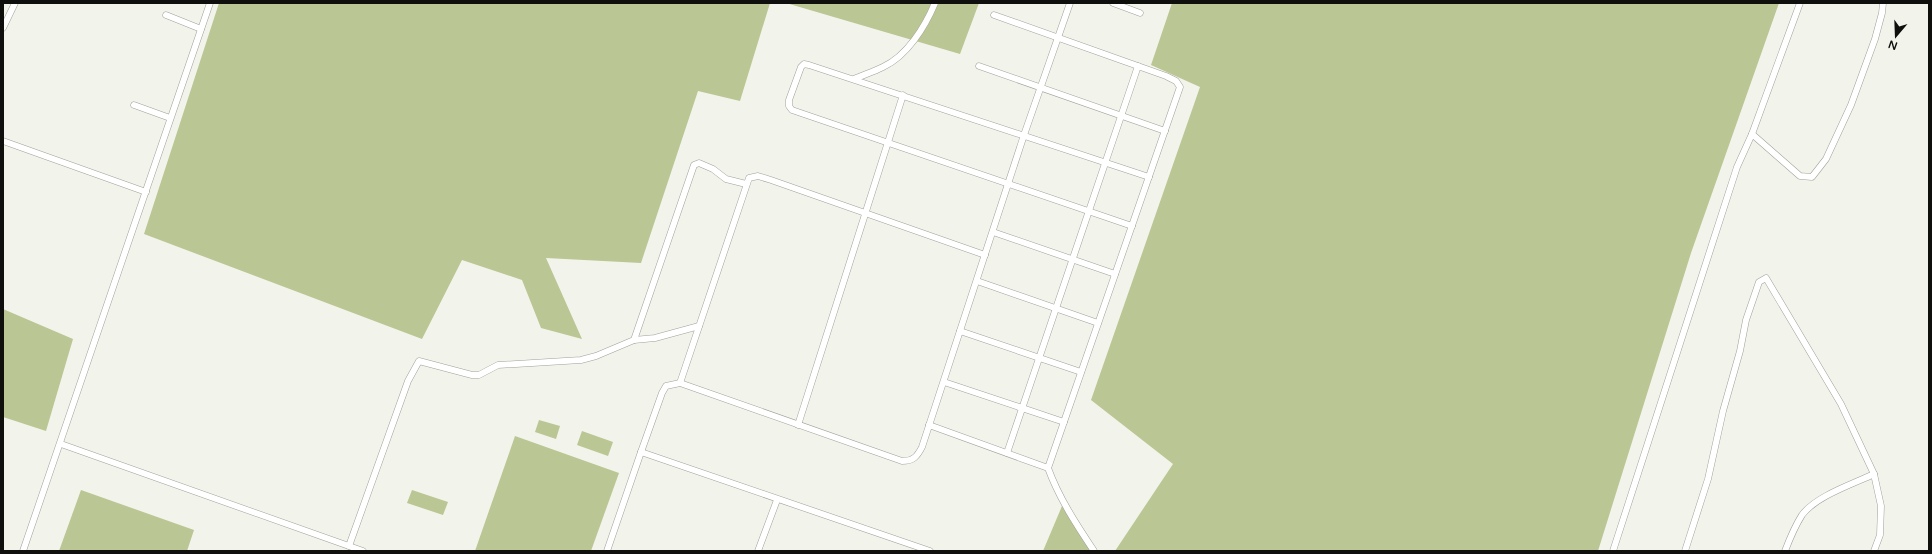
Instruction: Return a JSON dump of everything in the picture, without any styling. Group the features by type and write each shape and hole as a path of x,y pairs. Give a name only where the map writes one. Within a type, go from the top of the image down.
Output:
{"street":[{"path":"3,28 15,3"},
{"path":"23,551 61,444 210,3"},
{"path":"854,79 883,67 904,53 930,16 935,3"},
{"path":"607,551 662,392 666,386 680,384 902,461 909,461 916,457 922,447 1009,185 1024,135 1070,3"},
{"path":"1113,3 1140,13"},
{"path":"1613,551 1737,167 1752,134 1800,3"},
{"path":"1752,134 1800,176 1812,177 1826,159 1851,105 1875,40 1883,3"},
{"path":"166,15 201,29"},
{"path":"994,16 1166,76 1176,82 1180,87 1048,468 1054,484 1073,519 1094,551"},
{"path":"1132,226 792,110 789,106 799,72 804,64 854,79 1149,177"},
{"path":"979,66 1165,130"},
{"path":"1007,453 1138,66"},
{"path":"798,425 902,95"},
{"path":"134,105 170,118"},
{"path":"3,141 146,192"},
{"path":"634,340 694,165 699,163 713,169 726,179 746,184"},
{"path":"680,384 698,326 749,178 758,176 985,255"},
{"path":"993,232 1115,274"},
{"path":"1685,551 1708,479 1722,411 1740,351 1746,320 1759,282 1766,278 1841,404 1874,474 1881,506 1880,535 1874,551"},
{"path":"977,281 1098,323"},
{"path":"349,546 408,381 419,360 472,375 479,375 498,365 581,360 596,356 634,340 655,338 698,326"},
{"path":"960,331 1081,372"},
{"path":"944,382 1064,422"},
{"path":"929,426 1048,468"},
{"path":"61,444 363,551"},
{"path":"641,452 777,500 930,551"},
{"path":"1785,551 1791,534 1803,514 1822,498 1874,474"},
{"path":"758,551 777,500"}],"green space":[{"path":"219,3 770,3 740,101 698,91 641,263 546,258 582,339 541,328 522,280 462,260 422,339 144,234"},
{"path":"786,3 979,3 960,54"},
{"path":"1172,3 1779,3 1691,253 1598,551 1115,551 1173,464 1091,400 1200,87 1151,65"},
{"path":"3,309 73,339 46,431 3,417"},
{"path":"539,420 560,426 556,439 535,432"},
{"path":"582,431 613,442 608,456 577,445"},
{"path":"515,436 619,473 591,551 475,551"},
{"path":"81,490 194,530 187,551 59,551"},
{"path":"412,490 448,502 443,515 407,503"},
{"path":"1062,506 1098,551 1043,551"}]}
